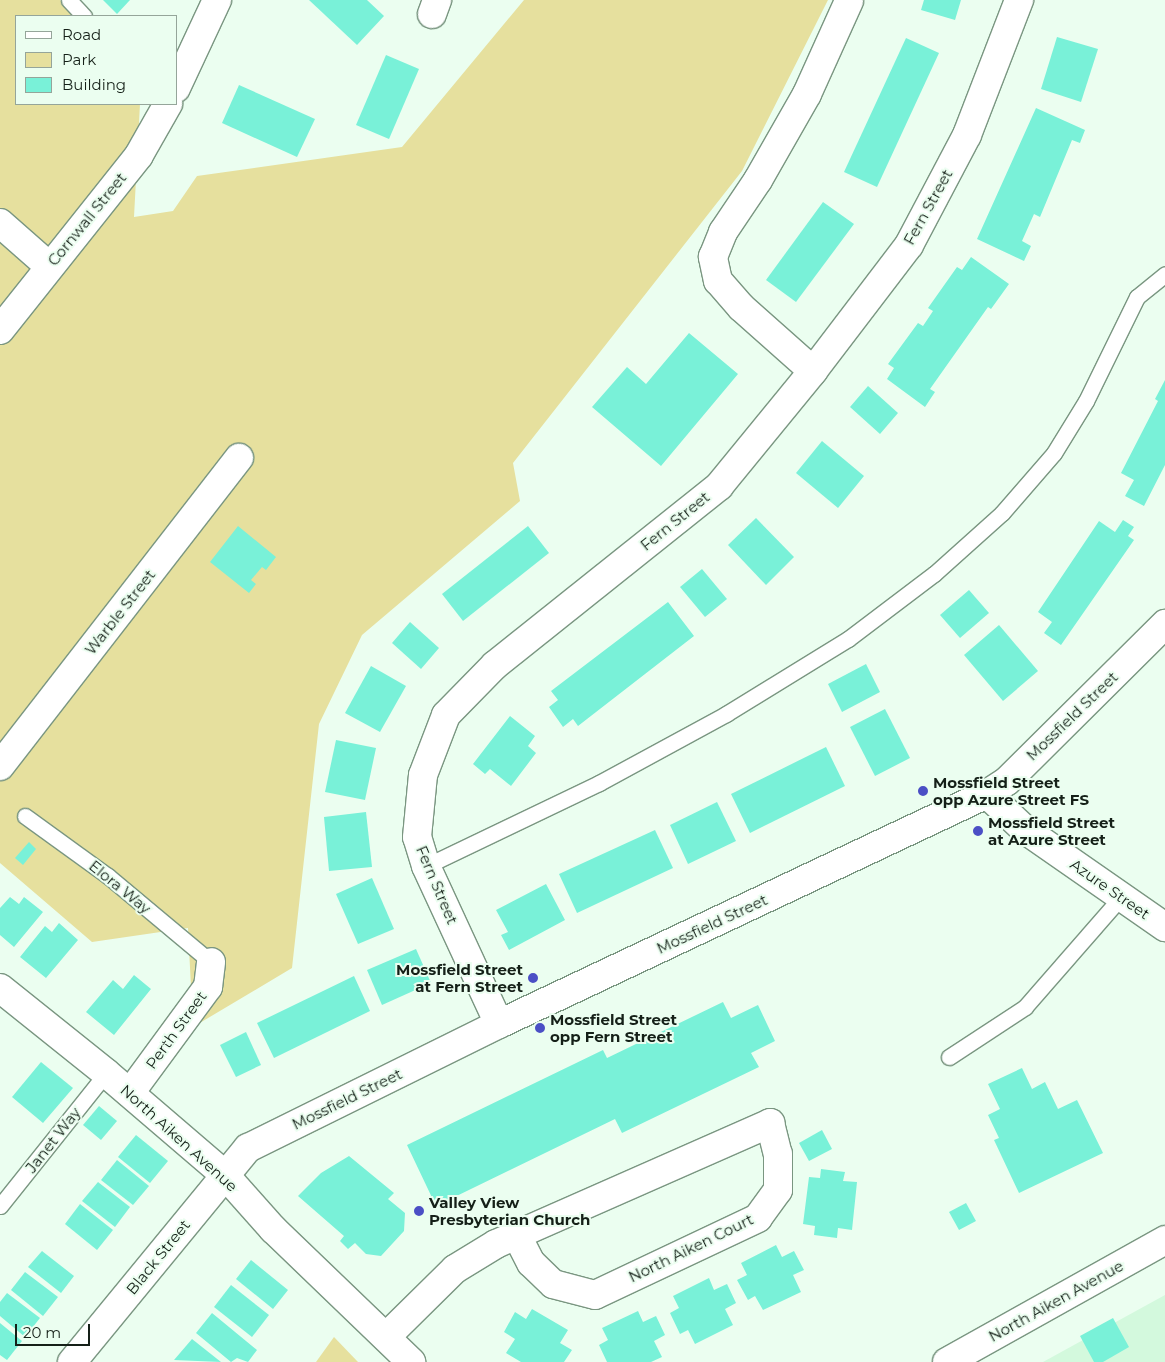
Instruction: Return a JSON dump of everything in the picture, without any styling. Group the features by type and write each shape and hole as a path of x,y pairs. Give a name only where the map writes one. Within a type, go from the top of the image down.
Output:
{"street":[{"path":"178,81 217,0"},
{"name":"Fern Street","path":"499,1024 426,866 417,837 423,775 446,715 495,665 719,486 813,371 909,245 968,135 1019,0"},
{"path":"813,371 741,307 724,288 718,281 713,257 723,232 758,180 807,94 849,1"},
{"name":"Cornwall Street","path":"0,330 139,155 167,105"},
{"path":"0,223 49,266"},
{"name":"Warble Street","path":"0,766 239,458"},
{"name":"Mossfield Street","path":"224,1174 248,1148 499,1024 987,794 1007,781 1165,624"},
{"name":"Azure Street","path":"987,794 1024,829 1120,898 1165,927"},
{"name":"Perth Street","path":"130,1093 208,987 211,962"},
{"name":"North Aiken Avenue","path":"0,988 106,1073 224,1174 273,1229 411,1362"},
{"name":"North Aiken Court","path":"386,1337 455,1269 517,1235 770,1123 778,1154 778,1190 758,1218 594,1295 553,1284 531,1263 517,1235"},
{"name":"Black Street","path":"72,1362 224,1174"},
{"name":"North Aiken Avenue","path":"947,1362 1165,1240"}],"lane":[{"path":"69,0 83,15"},
{"path":"426,866 599,783 726,714 848,639 934,574 1002,513 1054,453 1086,401 1136,297 1165,274"},
{"name":"Elora Way","path":"25,816 108,876 211,962"},
{"path":"949,1057 1025,1007 1120,898"},
{"name":"Janet Way","path":"0,1206 106,1073"}],"shaded area":[{"path":"1165,1295 1165,1362 1043,1362"}],"green space":[{"path":"0,0 60,0 76,15 15,15 15,105 140,105 134,217 173,211 197,176 402,147 524,0 828,0 742,171 513,463 520,501 362,635 319,724 292,968 193,1027 188,928 92,942 0,863"},
{"path":"334,1337 358,1362 316,1362"}],"building":[{"path":"103,0 130,0 117,14"},
{"path":"309,0 367,0 384,16 357,45"},
{"path":"924,0 961,0 955,20 921,10"},
{"path":"1057,37 1098,49 1081,102 1041,89"},
{"path":"906,38 939,53 877,187 844,172"},
{"path":"386,55 419,69 389,139 356,125"},
{"path":"239,85 315,119 297,157 222,123"},
{"path":"1036,108 1085,130 1080,143 1072,140 1040,217 1034,214 1022,241 1031,246 1024,261 977,239"},
{"path":"823,202 854,224 796,302 766,280"},
{"path":"971,257 1009,284 991,309 988,307 930,389 935,392 925,407 887,379 894,368 888,364 918,323 923,326 933,311 928,308 957,267 962,270"},
{"path":"689,333 738,374 661,466 592,407 627,367 646,384"},
{"path":"1165,380 1165,465 1144,506 1125,496 1134,480 1121,473 1158,401 1155,399"},
{"path":"868,386 898,413 880,434 850,407"},
{"path":"822,441 864,476 838,508 796,473"},
{"path":"756,518 794,557 766,585 728,545"},
{"path":"1123,520 1134,527 1128,536 1134,540 1061,645 1044,633 1052,622 1038,612 1099,521 1115,532"},
{"path":"238,526 276,557 266,570 262,567 251,580 256,584 249,593 210,562"},
{"path":"528,526 549,553 463,621 442,594"},
{"path":"702,569 727,599 705,617 680,587"},
{"path":"969,590 989,613 960,638 940,615"},
{"path":"668,602 694,636 578,726 573,719 563,727 549,707 558,700 551,691"},
{"path":"410,622 439,648 421,669 392,643"},
{"path":"999,625 1038,671 1003,701 964,655"},
{"path":"866,664 880,692 842,712 828,684"},
{"path":"371,666 406,686 380,732 345,713"},
{"path":"885,709 910,758 875,776 850,727"},
{"path":"510,716 535,736 528,746 536,753 511,786 490,769 485,774 473,764"},
{"path":"336,740 376,748 365,800 325,792"},
{"path":"826,747 845,786 750,833 731,794"},
{"path":"717,802 736,841 688,864 670,825"},
{"path":"366,812 372,867 329,871 324,817"},
{"path":"655,830 673,868 577,913 559,874"},
{"path":"29,842 36,849 23,865 15,858"},
{"path":"372,878 394,929 358,944 336,894"},
{"path":"546,884 565,920 509,950 501,935 508,932 496,910"},
{"path":"10,897 19,904 24,897 43,912 14,947 0,935 0,908"},
{"path":"59,923 78,940 46,978 20,957 45,926 52,932"},
{"path":"416,949 431,983 382,1005 367,970"},
{"path":"134,975 151,989 114,1035 86,1012 113,980 123,989"},
{"path":"354,976 370,1011 274,1058 257,1023"},
{"path":"723,1002 731,1018 758,1005 775,1041 751,1053 759,1067 622,1133 615,1119 436,1206 407,1145 603,1050 607,1058"},
{"path":"246,1032 261,1065 236,1077 220,1045"},
{"path":"41,1062 73,1088 43,1123 12,1097"},
{"path":"1022,1068 1032,1089 1045,1082 1058,1109 1077,1100 1103,1153 1019,1193 994,1140 999,1138 988,1115 1000,1109 988,1084"},
{"path":"99,1106 117,1121 101,1140 83,1125"},
{"path":"822,1130 832,1149 809,1161 799,1143"},
{"path":"136,1135 168,1161 150,1183 118,1157"},
{"path":"349,1156 394,1193 388,1199 405,1213 404,1231 381,1256 366,1254 355,1243 348,1249 340,1241 344,1236 298,1196 321,1173"},
{"path":"117,1160 149,1186 133,1205 101,1180"},
{"path":"821,1169 845,1172 843,1181 857,1182 852,1230 838,1228 837,1238 814,1235 815,1226 803,1224 809,1177 820,1178"},
{"path":"98,1182 130,1207 115,1227 82,1201"},
{"path":"966,1203 976,1221 959,1230 949,1212"},
{"path":"80,1204 113,1230 97,1250 65,1224"},
{"path":"776,1245 782,1257 794,1251 804,1270 793,1275 801,1292 763,1310 755,1296 748,1300 737,1280 747,1275 741,1263"},
{"path":"42,1251 74,1276 61,1293 28,1267"},
{"path":"251,1260 288,1290 273,1309 236,1279"},
{"path":"25,1272 58,1297 43,1316 11,1290"},
{"path":"709,1278 714,1290 727,1284 736,1303 725,1309 733,1325 695,1344 688,1330 680,1334 670,1313 679,1308 673,1296"},
{"path":"231,1285 269,1315 252,1337 214,1307"},
{"path":"7,1293 40,1318 25,1337 0,1316 0,1302"},
{"path":"532,1309 568,1330 560,1343 572,1350 564,1362 521,1362 506,1353 515,1339 504,1332 515,1312 526,1319"},
{"path":"638,1311 643,1322 656,1316 665,1335 654,1341 662,1357 651,1362 607,1362 599,1345 608,1340 602,1328"},
{"path":"212,1313 257,1350 248,1362 237,1358 231,1362 196,1333"},
{"path":"1113,1318 1129,1347 1103,1362 1094,1362 1080,1336"},
{"path":"0,1323 22,1341 7,1360 0,1355"},
{"path":"192,1339 221,1362 174,1360"}],"place":[{"name":"Mossfield Street opp Azure Street FS","path":"923,791"},
{"name":"Mossfield Street at Azure Street","path":"978,831"},
{"name":"Mossfield Street at Fern Street","path":"533,978"},
{"name":"Mossfield Street opp Fern Street","path":"540,1028"},
{"name":"Valley View Presbyterian Church","path":"419,1211"}]}
